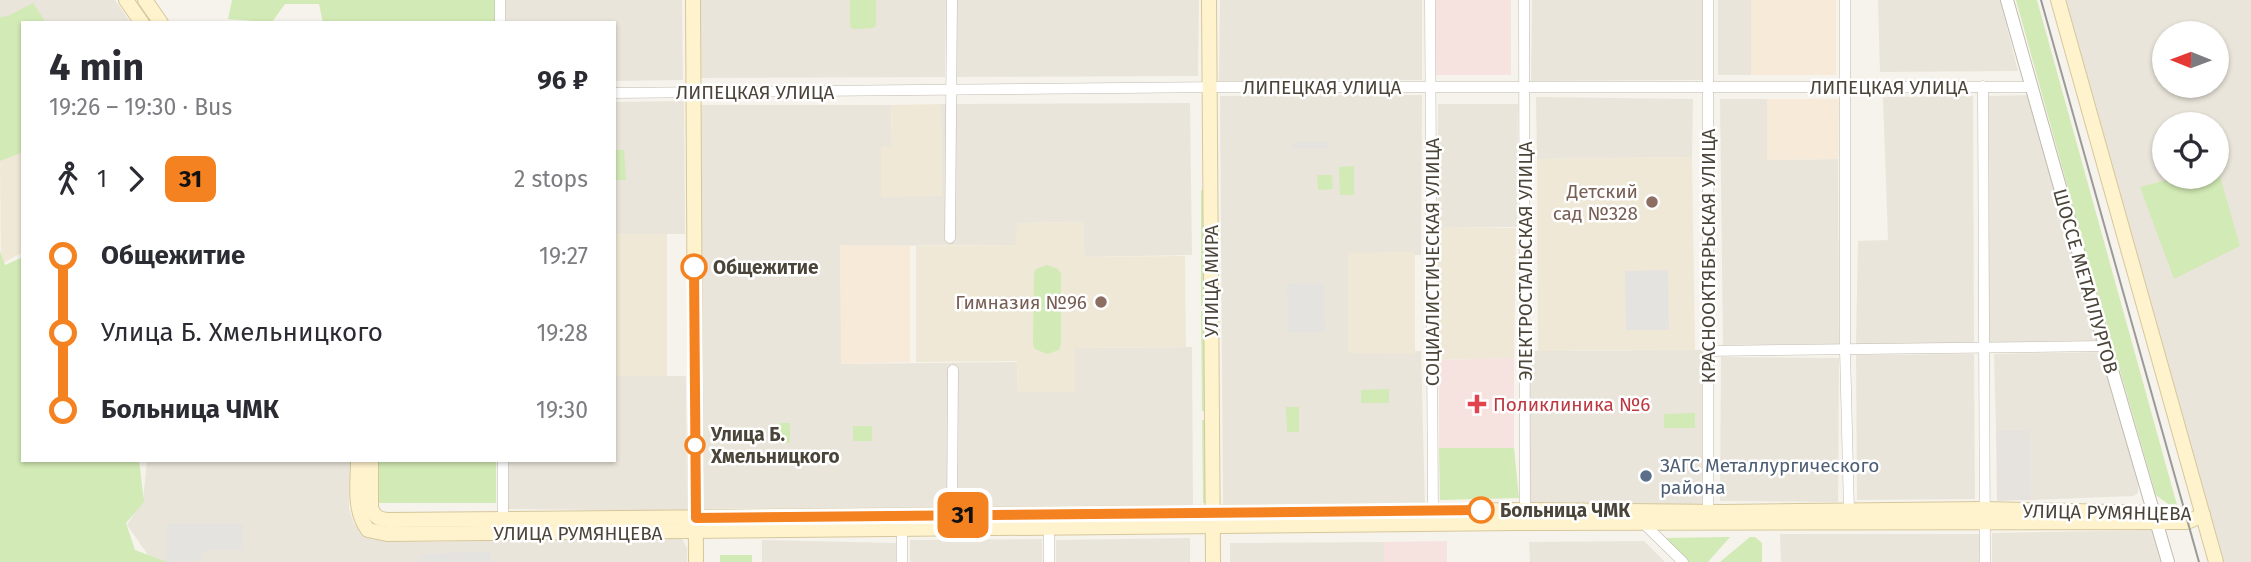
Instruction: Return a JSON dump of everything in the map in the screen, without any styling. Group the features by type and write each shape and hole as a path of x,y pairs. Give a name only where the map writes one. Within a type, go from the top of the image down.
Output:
{"main road":[{"path":"126,0 141,21"},
{"path":"145,0 160,21"},
{"path":"693,0 696,562"},
{"name":"УЛИЦА МИРА","path":"1209,0 1213,562"},
{"path":"2058,0 2216,562"},
{"path":"358,462 358,509 372,518"},
{"path":"371,462 372,518"},
{"name":"УЛИЦА РУМЯНЦЕВА","path":"1525,516 1643,523 1849,511 1985,516"},
{"name":"УЛИЦА РУМЯНЦЕВА","path":"696,525 952,515 1212,519 1708,512 1755,516 2156,518 2203,515"},
{"name":"УЛИЦА РУМЯНЦЕВА","path":"372,518 368,530 387,534 503,526 1049,529 1212,519"}],"street":[{"path":"500,0 500,21"},
{"path":"950,238 952,0"},
{"name":"СОЦИАЛИСТИЧЕСКАЯ УЛИЦА","path":"1430,0 1433,517"},
{"name":"ЭЛЕКТРОСТАЛЬСКАЯ УЛИЦА","path":"1524,0 1525,516"},
{"name":"КРАСНООКТЯБРЬСКАЯ УЛИЦА","path":"1708,0 1708,512"},
{"path":"1845,0 1845,350 1849,511"},
{"name":"ШОССЕ МЕТАЛЛУРГОВ","path":"2007,0 2168,562"},
{"name":"ЛИПЕЦКАЯ УЛИЦА","path":"616,93 1525,86 2031,87"},
{"path":"1983,86 1985,562"},
{"path":"1708,351 2105,346"},
{"path":"952,515 953,370"},
{"path":"503,462 503,526"},
{"path":"1643,523 1683,562"},
{"path":"1049,529 1049,562"},
{"path":"902,530 902,562"}],"shaded area":[{"path":"0,0 115,0 130,21 21,23 0,19"},
{"path":"505,0 682,0 683,80 616,81 616,21 506,21"},
{"path":"700,0 946,0 945,77 700,78"},
{"path":"955,0 1199,0 1198,76 956,77"},
{"path":"1220,0 1422,0 1422,80 1219,81"},
{"path":"1436,0 1511,0 1511,75 1436,75"},
{"path":"1532,0 1703,0 1703,80 1531,81"},
{"path":"1718,0 1751,0 1751,75 1718,75"},
{"path":"1751,0 1836,0 1836,75 1751,75"},
{"path":"1878,0 2000,0 2018,71 1880,72"},
{"path":"2063,0 2251,0 2251,562 2222,562"},
{"path":"1422,95 1421,255 1348,253 1348,353 1421,351 1425,505 1223,507 1220,96"},
{"path":"2031,95 2100,342 1989,344 1988,96"},
{"path":"1973,96 1974,343 1856,344 1858,241 1888,240 1883,97"},
{"path":"1536,97 1693,99 1692,157 1537,159"},
{"path":"1720,99 1767,99 1767,160 1838,159 1839,344 1723,345"},
{"path":"1767,99 1839,99 1838,159 1767,160"},
{"path":"684,101 685,234 616,234 616,102"},
{"path":"1190,103 1192,255 1084,257 1083,222 1017,223 1017,245 840,246 842,364 1017,362 1018,392 1075,391 1075,348 1192,347 1193,506 701,509 700,105 891,105 892,147 881,147 942,196 941,104"},
{"path":"941,104 942,196 881,197 881,147 892,147 891,105"},
{"path":"1438,104 1518,104 1517,227 1438,228"},
{"path":"1292,142 1330,142 1329,148 1293,148"},
{"path":"21,148 21,253 1,264 0,159"},
{"path":"1692,157 1695,350 1538,351 1537,159"},
{"name":"Гимназия №96","path":"1083,222 1085,257 1185,256 1186,347 1075,348 1075,392 1018,392 1017,361 916,362 916,246 1016,245 1017,223"},
{"path":"1438,228 1516,228 1514,358 1439,360"},
{"path":"616,234 667,234 667,376 616,376"},
{"path":"840,245 910,246 910,362 841,364"},
{"path":"1415,252 1415,354 1348,353 1348,253"},
{"path":"1668,270 1669,330 1626,330 1625,271"},
{"path":"1324,283 1325,332 1288,332 1287,284"},
{"path":"1702,350 1702,505 1529,505 1529,351"},
{"path":"2103,352 2138,482 2138,493 2133,496 2031,500 2030,429 1996,430 1994,354"},
{"path":"1974,354 1975,499 1857,500 1856,355"},
{"path":"1721,357 1839,358 1838,502 1720,501"},
{"name":"Поликлиника №6","path":"1514,358 1514,448 1439,448 1439,360"},
{"path":"616,376 686,376 687,511 505,509 505,462 616,462"},
{"path":"2030,429 2031,500 1997,501 1996,430"},
{"path":"147,462 350,462 349,508 354,524 364,533 388,540 425,542 676,537 683,540 687,548 687,562 153,562 127,525 143,500"},
{"path":"167,524 243,524 243,550 202,551 202,561 167,562"},
{"path":"2153,530 2162,562 1992,562 1992,533"},
{"path":"1780,534 1979,534 1979,562 1781,562"},
{"path":"1190,538 1190,562 1056,562 1056,540"},
{"path":"1042,539 1042,562 910,562 910,540"},
{"path":"762,540 896,543 896,562 762,562"},
{"path":"1447,541 1447,562 1384,562 1384,542"},
{"path":"1644,541 1665,562 1530,562 1529,542"},
{"path":"1384,542 1384,562 1230,562 1230,543"},
{"path":"491,551 491,562 421,562 421,554"}],"green space":[{"path":"232,0 495,0 495,21 323,21 319,4 285,4 273,21 228,19"},
{"path":"850,0 876,0 874,28 850,27"},
{"path":"2016,0 2037,0 2177,505 2168,504 2156,495"},
{"path":"33,3 45,21 21,21 21,153 0,161 0,17 8,16"},
{"path":"616,150 624,150 626,180 616,180"},
{"path":"1354,166 1354,195 1340,195 1339,167"},
{"path":"1317,175 1332,175 1333,189 1318,190"},
{"path":"2152,184 2152,189 2224,189 2240,246 2174,279 2140,187"},
{"path":"1201,190 1207,190 1207,306 1201,306"},
{"path":"0,251 5,265 21,258 21,462 139,462 144,502 126,523 135,550 167,562 0,562"},
{"path":"1047,265 1058,269 1061,274 1061,344 1059,350 1047,354 1035,349 1033,344 1034,274 1036,269"},
{"path":"1201,311 1207,311 1208,411 1202,411"},
{"path":"1389,389 1389,403 1361,403 1361,390"},
{"path":"1286,407 1299,407 1299,432 1287,432"},
{"path":"1695,413 1695,428 1664,428 1664,414"},
{"path":"1202,420 1208,420 1210,503 1203,503"},
{"path":"779,423 790,423 790,443 779,443"},
{"path":"853,426 872,426 872,441 853,441"},
{"path":"1439,448 1514,448 1519,498 1440,500"},
{"path":"379,462 496,462 496,503 379,503"},
{"path":"1730,537 1708,562 1686,562 1662,538"},
{"path":"1750,537 1755,537 1762,543 1762,562 1720,562"},
{"path":"720,555 752,555 752,562 720,562"}],"tram line":[{"path":"2041,0 2199,562"}],"bus line":[{"name":"31","path":"694,267 696,518 1481,510"}],"place":[{"name":"Детский сад №328","path":"1652,202"},
{"name":"Общежитие","path":"694,267"},
{"name":"Гимназия №96","path":"1101,302"},
{"name":"Поликлиника №6","path":"1477,404"},
{"name":"Улица Б. Хмельницкого","path":"695,445"},
{"name":"ЗАГС Металлургического района","path":"1646,476"},
{"name":"Больница ЧМК","path":"1481,510"}]}
